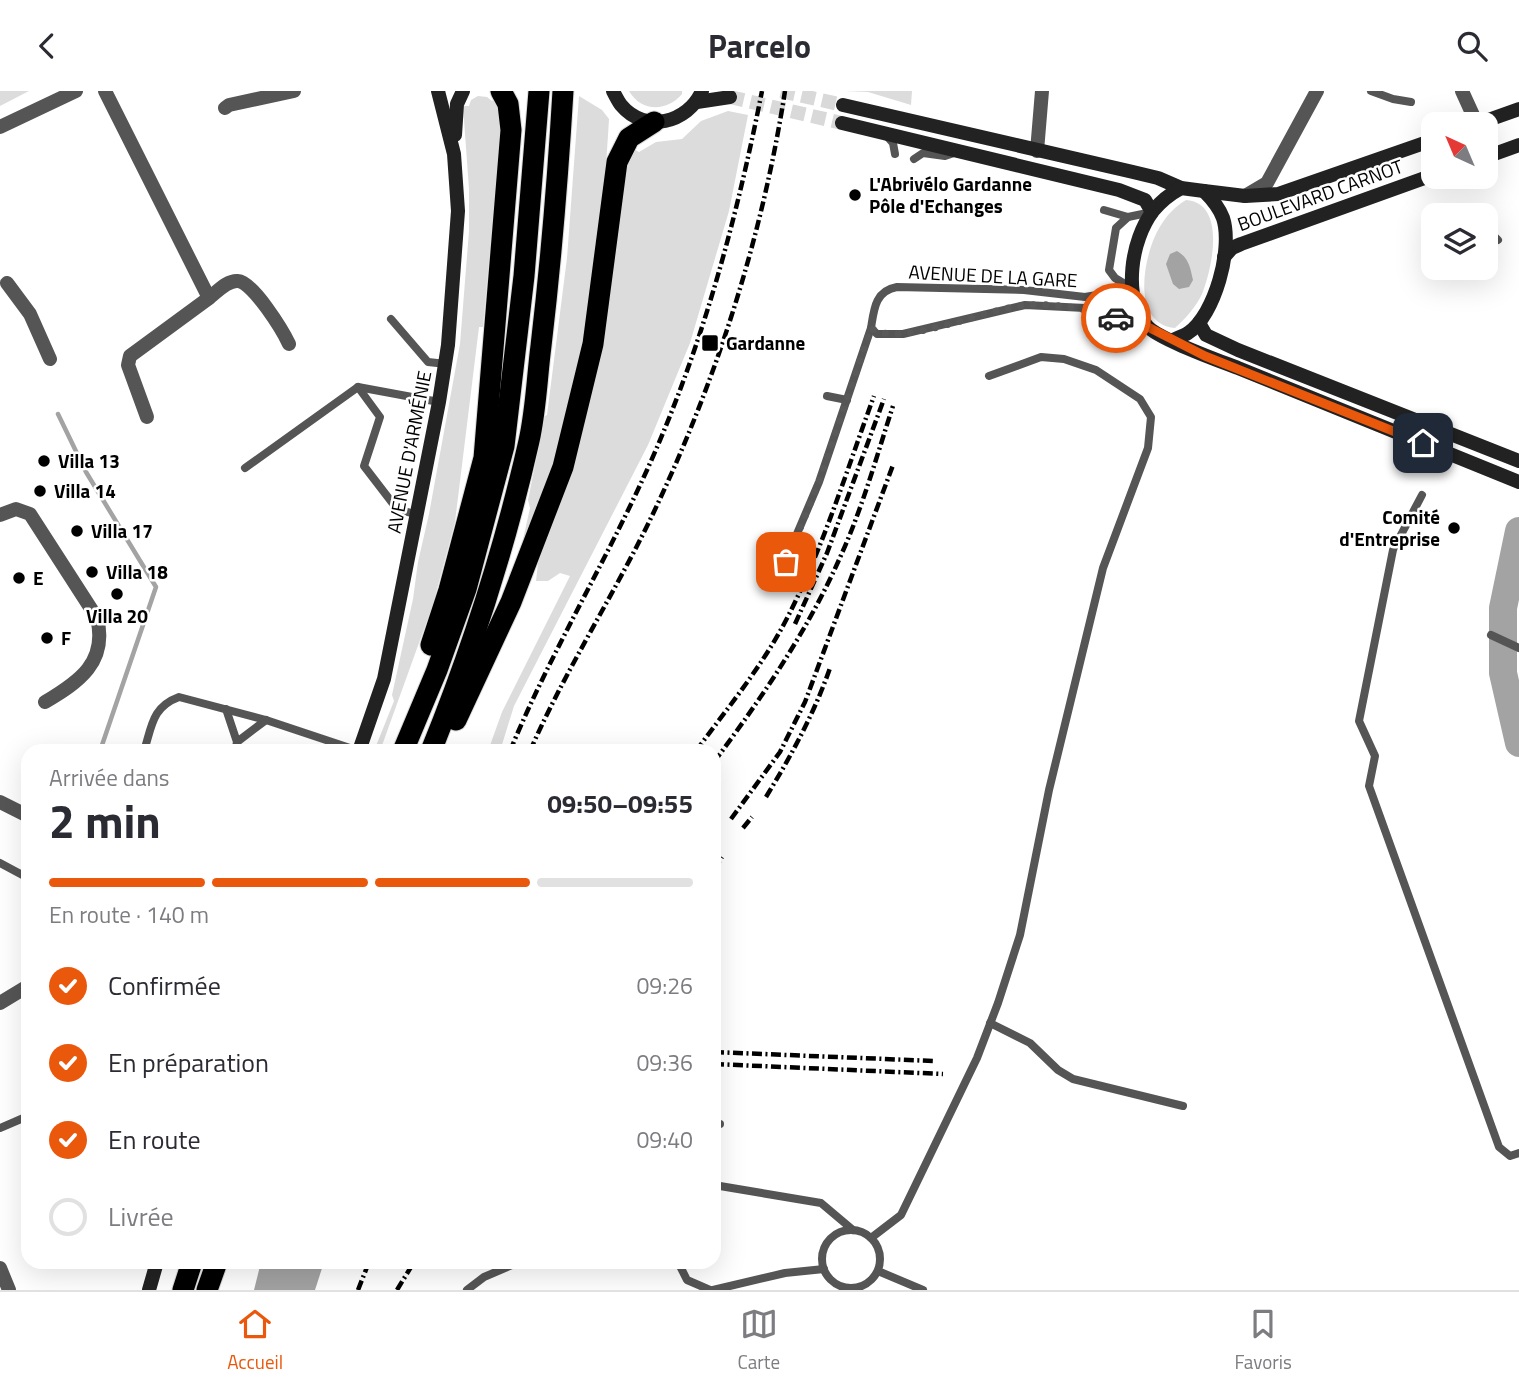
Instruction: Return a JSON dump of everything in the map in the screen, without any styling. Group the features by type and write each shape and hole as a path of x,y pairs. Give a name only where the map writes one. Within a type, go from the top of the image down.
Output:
{"highway":[{"path":"395,744 426,662 449,590 484,458 511,130 508,104 501,91"},
{"path":"406,744 437,670 466,589 504,446 524,276 539,91"},
{"path":"434,744 497,564 529,438 548,277 563,91"},
{"path":"445,744 512,602 563,467 593,344 617,162 629,138 654,122"},
{"path":"183,1290 190,1269"},
{"path":"207,1290 214,1269"}],"main road":[{"name":"AVENUE D'ARMÉNIE","path":"438,91 454,154"},
{"name":"AVENUE D'ARMÉNIE","path":"361,744 384,679 446,364 458,211 454,154 457,104 463,91"},
{"path":"613,91 621,106 636,117 654,122 670,121 685,113 699,96 730,97"},
{"path":"843,105 1158,178 1181,188 1204,191 1216,204 1223,219 1226,237 1224,257 1216,294 1199,323 1188,333 1173,340"},
{"path":"1498,116 1519,109"},
{"path":"842,123 1119,190 1145,200 1152,212"},
{"name":"BOULEVARD CARNOT","path":"1204,191 1245,196 1278,194 1421,144"},
{"path":"1498,153 1519,145"},
{"name":"BOULEVARD CARNOT","path":"1224,257 1241,244 1421,179"},
{"path":"1181,188 1167,196 1152,212 1143,228 1135,255 1135,302 1148,327 1205,356 1519,482"},
{"path":"1199,323 1206,335 1220,342 1519,461"},
{"path":"149,1290 155,1269"}],"street":[{"path":"0,127 76,91"},
{"path":"104,91 209,297"},
{"path":"225,108 294,91"},
{"path":"1037,151 1042,91"},
{"path":"1245,196 1267,183 1317,91"},
{"path":"1462,91 1472,112"},
{"path":"147,417 128,365 130,356 228,283 238,281 247,285 282,328 289,344"},
{"path":"2,282 30,314 50,359"},
{"path":"0,515 16,509 30,514 97,618 100,631 94,663 67,689 45,702"},
{"path":"0,802 21,812"},
{"path":"0,1003 21,990"},
{"path":"0,1268 9,1290"}],"lane":[{"path":"1371,91 1411,102"},
{"path":"883,132 892,143 895,155"},
{"path":"914,159 923,153 945,156 960,151"},
{"path":"1104,210 1128,217 1152,212"},
{"path":"1128,217 1116,228 1108,264 1115,278 1133,289"},
{"name":"AVENUE DE LA GARE","path":"1133,289 1085,297 1024,290 897,287 884,290 880,295 871,328 877,334 903,334 1025,305 1085,308 1148,327"},
{"path":"391,319 428,362 446,364"},
{"path":"777,581 815,493 871,328"},
{"path":"872,1238 901,1215 977,1058 990,1023 1020,935 1052,777 1103,568 1148,449 1151,417 1140,399 1096,370 1064,359 1041,357 989,376"},
{"path":"245,468 358,387 439,402"},
{"path":"358,387 380,417 364,466 397,509 418,515"},
{"path":"827,396 848,400"},
{"path":"1422,495 1393,550 1359,721 1375,756 1369,786 1499,1147 1510,1156 1519,1153"},
{"path":"1495,637 1517,647"},
{"path":"146,744 154,717 161,707 179,697 266,720 338,744"},
{"path":"226,709 235,744"},
{"path":"238,744 266,720"},
{"path":"0,863 21,874"},
{"path":"990,1023 1030,1043 1058,1070 1073,1079 1183,1106"},
{"path":"0,1128 21,1119"},
{"path":"721,1186 821,1203 853,1230"},
{"path":"853,1230 872,1238 880,1253 878,1272 874,1278 862,1288 853,1289 835,1284 824,1269 822,1260 828,1242 835,1235 853,1230"},
{"path":"467,1290 484,1277 503,1269"},
{"path":"682,1269 687,1280 712,1290 785,1273 824,1269"},
{"path":"878,1272 923,1290"}],"shaded area":[{"path":"0,91 29,91 0,106"},
{"path":"629,91 682,91 682,94 669,104 654,107 640,103"},
{"path":"845,91 912,91 911,105 868,92"},
{"path":"478,96 492,101 497,97 501,124 483,327 479,327 455,522 433,604 383,744 377,744 394,701 392,695 413,599 460,344 469,231 463,106 469,106 471,100"},
{"path":"579,96 602,110 609,119 598,246 585,333 567,416 547,483 518,562 530,508 528,500 547,415 567,258"},
{"path":"728,111 748,115 729,211 690,343 648,445 514,706 502,744 491,744 502,712 570,576 560,573 548,581 536,581 630,147 639,152 656,142 682,139 701,121"},
{"path":"1186,200 1199,204 1207,212 1212,224 1212,254 1197,304 1175,328 1160,323 1151,313 1144,283 1150,249 1156,234 1170,213"},
{"path":"1177,251 1187,260 1193,280 1189,287 1179,289 1173,284 1166,264 1170,254"},
{"path":"259,1269 322,1269 315,1290 254,1290"}],"waterway":[{"path":"58,414 86,472 156,587 102,744"},
{"path":"1519,531 1503,608 1503,673 1519,743"}],"tunnel":[{"path":"781,91 843,105"},
{"path":"730,97 842,123"}],"railway":[{"path":"513,744 542,680 647,470 685,378 729,236 762,91"},
{"path":"533,744 558,692 650,520 695,417 715,364 749,256 785,91"},
{"path":"701,744 754,673 775,641 798,597 822,540 874,396"},
{"path":"795,624 827,553 884,399"},
{"path":"721,752 784,661 829,581 857,517 893,406"},
{"path":"731,819 780,752 805,702 893,465"},
{"path":"766,797 817,702 830,668"},
{"path":"743,828 752,817"},
{"path":"721,1052 934,1061"},
{"path":"721,1064 943,1074"},
{"path":"358,1290 366,1269"},
{"path":"397,1290 410,1269"}],"way so far":[{"path":"786,562 819,482 871,328 877,334 903,334 1025,305 1085,308 1116,318"}],"place":[{"name":"L'Abrivélo Gardanne Pôle d'Echanges","path":"855,195"},
{"name":"Gardanne","path":"710,343"},
{"name":"Villa 13","path":"44,461"},
{"name":"Villa 14","path":"40,491"},
{"name":"Comité d'Entreprise","path":"1454,528"},
{"name":"Villa 17","path":"77,531"},
{"name":"Villa 18","path":"92,572"},
{"name":"E","path":"19,578"},
{"name":"Villa 20","path":"117,594"},
{"name":"F","path":"47,638"}],"route":[{"path":"1116,318 1148,327 1205,356 1423,443"}]}
